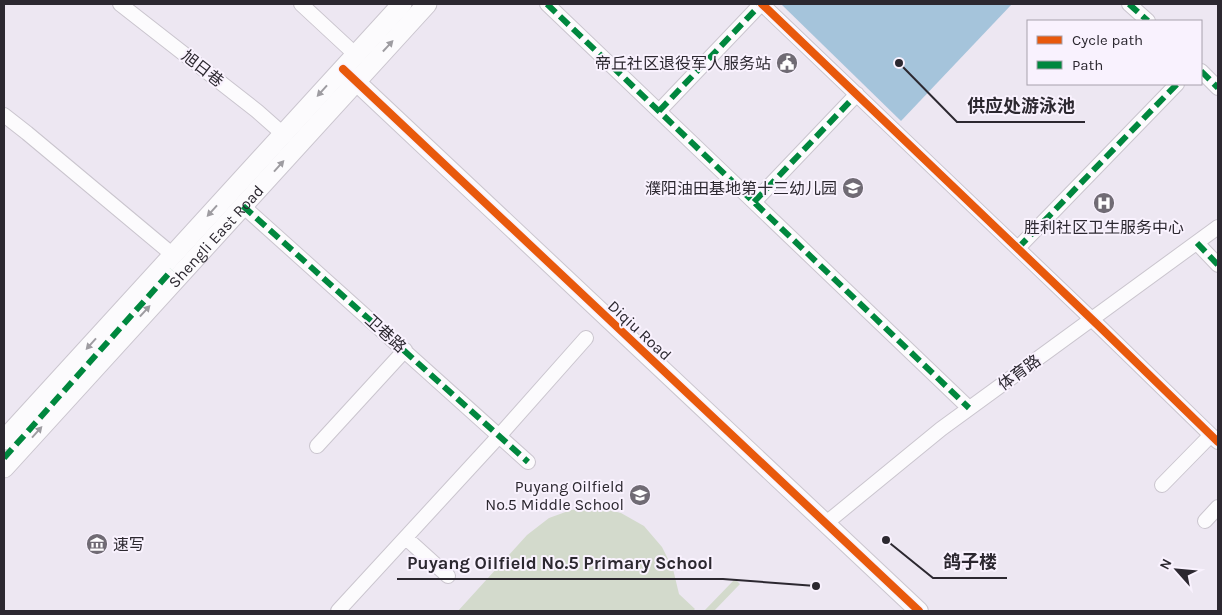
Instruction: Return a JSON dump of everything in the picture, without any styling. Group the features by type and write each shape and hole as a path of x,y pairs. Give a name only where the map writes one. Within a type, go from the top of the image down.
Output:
{"main road":[{"name":"Shengli East Road","path":"4,468 243,206 349,75 356,55 402,4"},
{"name":"Shengli East Road","path":"4,440 283,134 427,4"}],"street":[{"name":"旭日巷","path":"120,4 256,110 283,134"},
{"path":"301,4 356,55"},
{"path":"547,4 970,408"},
{"path":"659,111 762,4 1215,438 1162,485"},
{"path":"1129,4 1147,20"},
{"path":"1202,72 1218,88"},
{"name":"Diqiu Road","path":"349,75 919,611"},
{"path":"1018,248 1176,85"},
{"path":"754,202 857,94"},
{"path":"4,115 173,255"},
{"name":"卫巷路","path":"243,206 528,462"},
{"name":"体育路","path":"825,524 941,429 1091,318 1218,228"},
{"path":"1197,243 1218,264"},
{"path":"338,611 586,338"},
{"path":"317,446 404,350"},
{"path":"1205,521 1218,507"},
{"path":"406,538 448,576"}],"shaded area":[{"path":"597,507 621,513 644,526 662,547 673,569 679,594 695,609 693,611 458,611 527,535 549,518 571,510"},
{"path":"735,579 740,584 714,611 704,611"}],"water":[{"path":"781,4 1012,4 901,121"}],"marked path":[{"path":"547,4 969,408"},
{"path":"659,111 761,4"},
{"path":"1129,4 1147,20"},
{"path":"1202,72 1218,88"},
{"path":"1018,248 1176,85"},
{"path":"754,202 857,94"},
{"path":"243,206 528,462"},
{"path":"1197,243 1218,265"},
{"path":"4,458 172,270"}],"cycle path":[{"path":"762,4 1218,442"},
{"path":"343,69 919,611"}],"place":[{"name":"帝丘社区退役军人服务站","path":"787,63"},
{"name":"供应处游泳池","path":"899,63"},
{"name":"濮阳油田基地第十三幼儿园","path":"853,188"},
{"name":"胜利社区卫生服务中心","path":"1104,203"},
{"name":"Puyang Oilfield No.5 Middle School","path":"640,495"},
{"name":"鸽子楼","path":"886,540"},
{"name":"速写","path":"97,544"},
{"name":"Puyang Oilfield No.5 Primary School","path":"816,586"}]}
